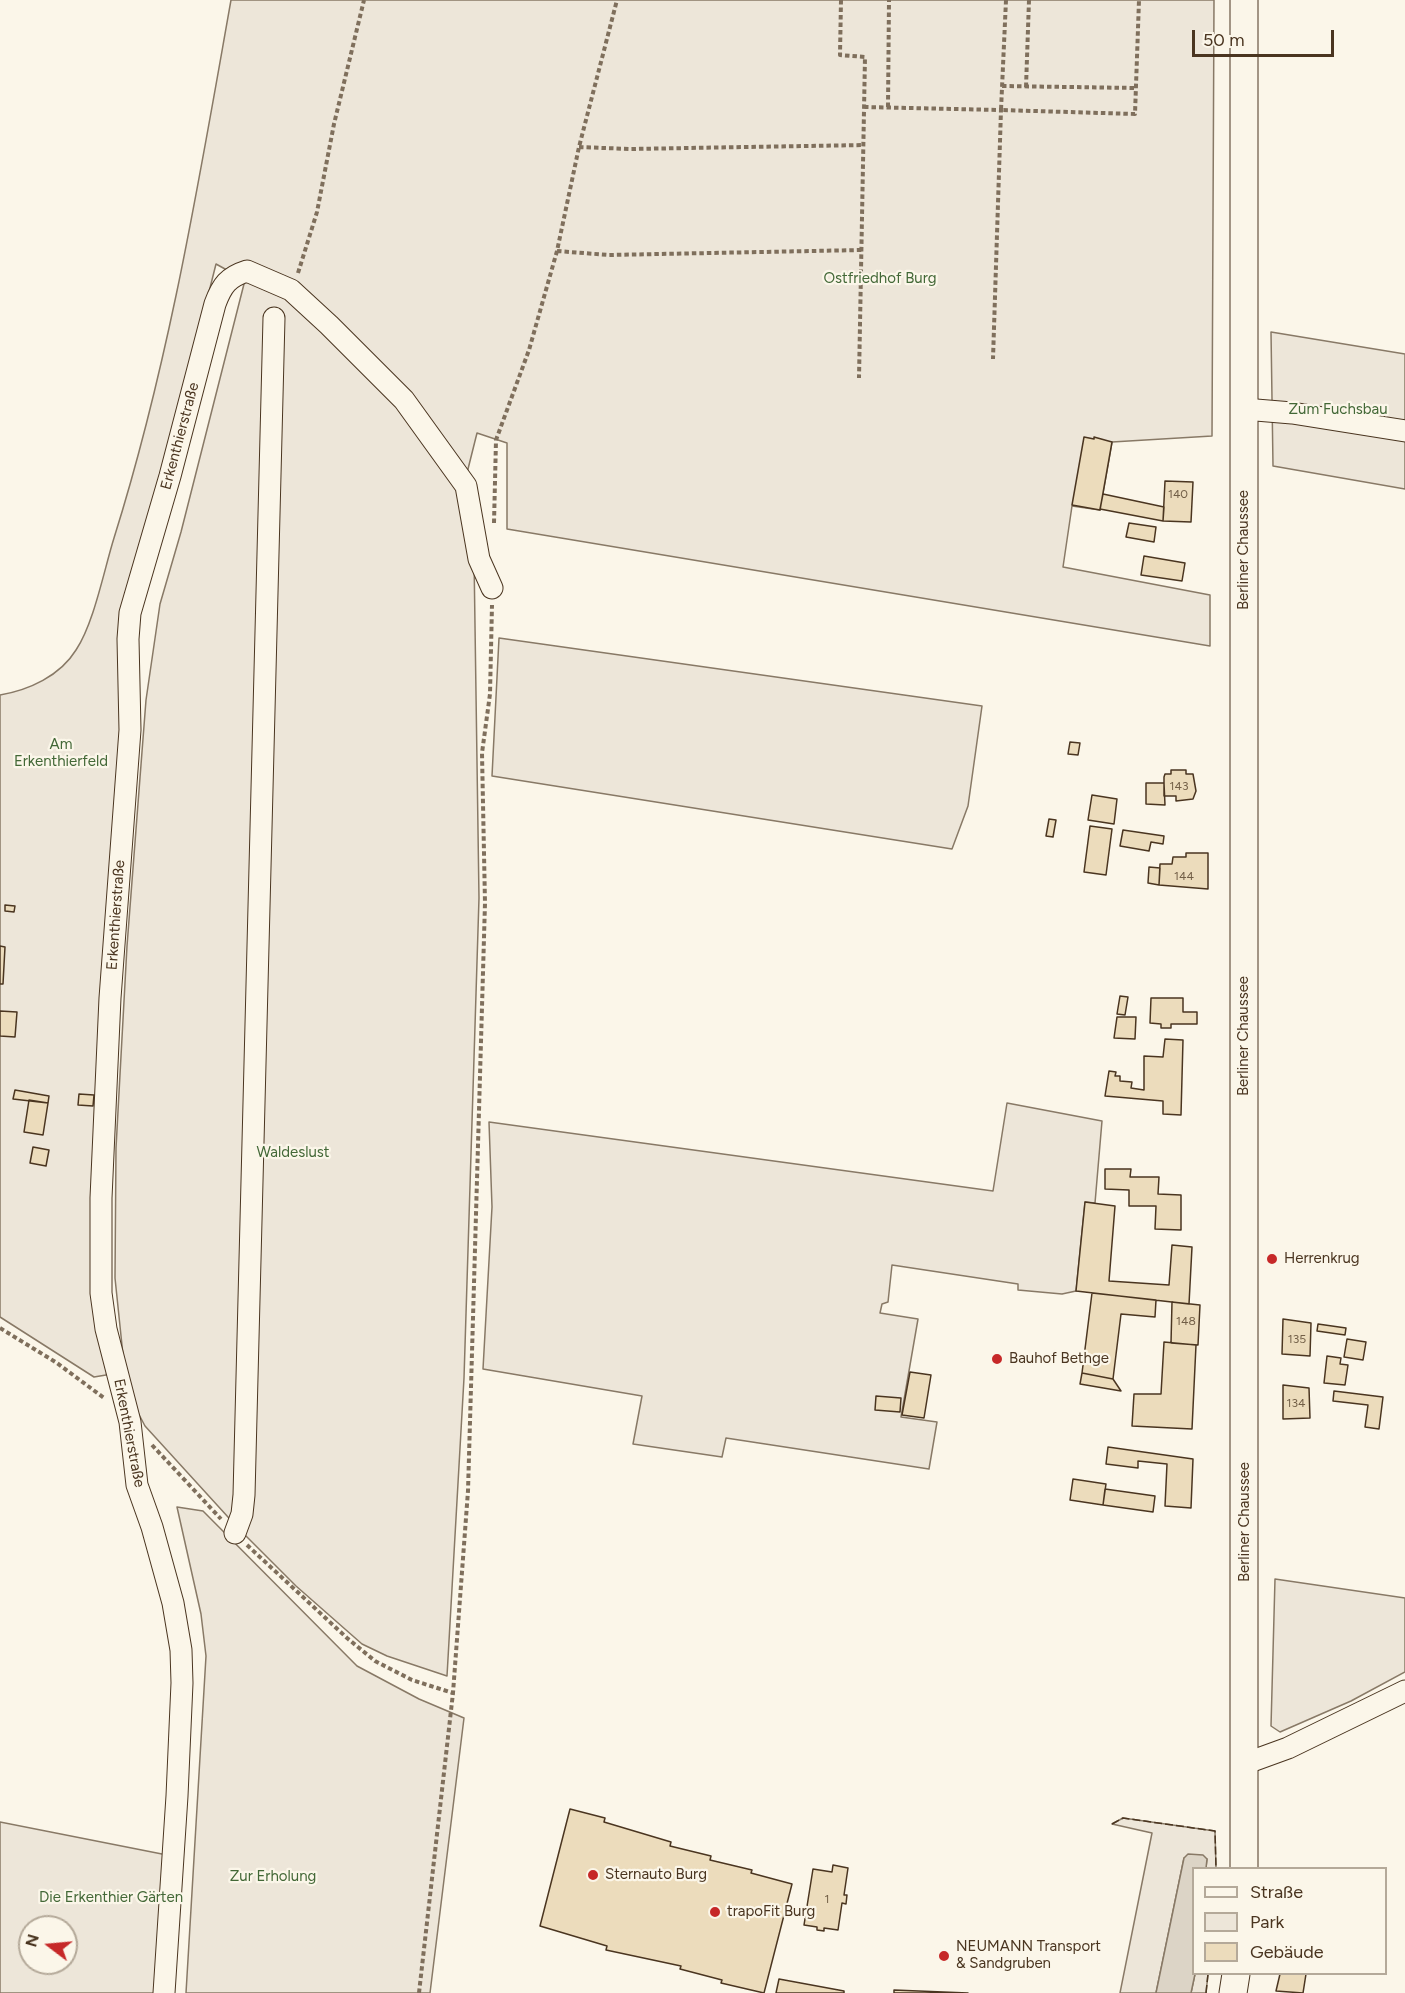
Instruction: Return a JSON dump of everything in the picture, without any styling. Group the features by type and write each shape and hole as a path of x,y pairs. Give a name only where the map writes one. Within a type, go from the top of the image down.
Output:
{"main road":[{"name":"Berliner Chaussee","path":"1244,0 1244,1867"},
{"path":"1233,1993 1236,1975"}],"street":[{"name":"Erkenthierstraße","path":"164,1993 177,1796 182,1683 181,1650 170,1592 152,1527 137,1485 130,1422 105,1329 99,1255 110,998 130,730 128,639 130,613 221,288 232,275 247,271 291,290 330,325 404,400 460,477 467,492 479,559 492,588"},
{"path":"235,1533 240,1523 244,1496 274,318"},
{"path":"1244,409 1292,413 1405,431"},
{"path":"1244,1764 1288,1748 1405,1691"}],"path":[{"path":"291,290 317,212 334,124 364,0"},
{"path":"494,531 496,440 529,350 557,251 579,147 617,0"},
{"path":"841,0 840,55 865,57 859,378"},
{"path":"888,107 889,0"},
{"path":"993,359 1006,0"},
{"path":"1026,87 1029,0"},
{"path":"864,106 1135,114 1139,0"},
{"path":"1002,86 1136,88"},
{"path":"579,147 630,149 864,145"},
{"path":"557,251 609,255 862,250"},
{"path":"419,1993 453,1693 468,1491 485,903 483,753 490,694 492,588"}],"green space":[{"path":"231,0 1214,0 1212,436 1112,442 1100,510 1072,506 1063,567 1210,595 1210,646 507,529 507,443 477,433 463,489 474,557 479,898 464,1378 447,1676 387,1656 362,1644 296,1586 238,1528 145,1426 135,1407 123,1355 115,1278 116,1148 127,946 146,700 160,604 181,532 245,280 216,264 157,499 123,727 103,998 108,1369 106,1375 94,1377 0,1317 0,695 33,685 61,667 76,650 93,611 134,472 167,338"},
{"name":"Zum Fuchsbau","path":"1271,332 1405,354 1405,489 1273,466"},
{"path":"499,638 982,706 968,806 952,849 492,776"},
{"path":"1007,1103 1102,1121 1095,1203 1085,1202 1076,1291 1062,1294 1018,1290 1018,1284 892,1265 888,1302 882,1304 880,1313 918,1319 901,1417 937,1422 929,1469 726,1438 722,1457 633,1444 642,1396 483,1369 492,1207 489,1122 993,1191"},
{"name":"Zur Erholung","path":"177,1507 203,1511 357,1666 419,1699 464,1718 430,1993 186,1993 206,1656 201,1614"},
{"path":"1275,1579 1405,1598 1405,1672 1351,1701 1280,1732 1271,1726"},
{"path":"1123,1818 1215,1831 1216,1867 1206,1867 1207,1859 1184,1858 1156,1993 1120,1993 1152,1833 1112,1824"},
{"name":"Die Erkenthier Gärten","path":"0,1822 167,1855 156,1993 0,1993"},
{"path":"1195,1975 1208,1975 1206,1993 1191,1993"}],"shaded area":[{"path":"1188,1854 1203,1855 1207,1859 1206,1867 1192,1867 1192,1975 1195,1975 1191,1993 1156,1993 1184,1858"}],"building":[{"path":"1084,437 1112,442 1100,510 1072,505"},
{"path":"1165,481 1193,482 1191,522 1163,521"},
{"path":"1103,494 1164,507 1163,521 1100,509"},
{"path":"1129,523 1156,527 1154,542 1126,537"},
{"path":"1144,556 1185,563 1182,581 1141,575"},
{"path":"1070,742 1080,743 1078,755 1068,754"},
{"path":"1171,770 1186,770 1186,774 1193,774 1196,791 1193,799 1176,801 1176,796 1164,796 1164,777 1165,774 1171,774"},
{"path":"1146,783 1164,783 1165,805 1146,804"},
{"path":"1092,795 1117,799 1114,824 1088,820"},
{"path":"1049,819 1056,820 1053,837 1046,836"},
{"path":"1090,826 1112,829 1106,875 1084,872"},
{"path":"1123,830 1164,836 1163,844 1151,842 1149,851 1120,846"},
{"path":"1186,853 1208,853 1208,889 1159,885 1160,864 1172,864 1173,857 1186,857"},
{"path":"1149,867 1160,868 1159,885 1148,883"},
{"path":"5,905 15,906 14,912 5,911"},
{"path":"0,946 5,947 3,984 0,984"},
{"path":"1120,996 1128,997 1125,1015 1117,1014"},
{"path":"1151,998 1183,998 1183,1012 1197,1012 1197,1024 1171,1024 1171,1028 1161,1028 1161,1024 1150,1023"},
{"path":"0,1011 17,1012 15,1037 0,1036"},
{"path":"1117,1017 1136,1017 1135,1039 1114,1038"},
{"path":"1165,1039 1183,1040 1181,1115 1163,1114 1163,1101 1105,1096 1109,1071 1116,1072 1115,1076 1120,1076 1120,1081 1132,1082 1131,1088 1144,1090 1144,1056 1163,1057"},
{"path":"15,1090 49,1096 48,1103 13,1099"},
{"path":"79,1094 94,1095 93,1106 78,1105"},
{"path":"29,1100 48,1103 43,1135 24,1132"},
{"path":"33,1147 49,1150 46,1166 30,1163"},
{"path":"1105,1169 1131,1169 1130,1177 1159,1177 1158,1194 1181,1195 1181,1230 1155,1229 1156,1206 1129,1206 1129,1190 1105,1189"},
{"path":"1085,1202 1115,1206 1109,1281 1169,1285 1172,1245 1192,1247 1189,1304 1076,1291"},
{"path":"1092,1293 1156,1300 1155,1317 1121,1314 1113,1379 1082,1373"},
{"path":"1172,1302 1200,1305 1198,1345 1171,1343"},
{"path":"1283,1319 1311,1323 1310,1356 1282,1354"},
{"path":"1318,1324 1346,1328 1345,1335 1317,1331"},
{"path":"1347,1339 1366,1342 1363,1360 1344,1357"},
{"path":"1164,1342 1196,1345 1192,1429 1132,1426 1134,1394 1161,1394"},
{"path":"1327,1356 1341,1358 1340,1364 1348,1365 1345,1385 1324,1383"},
{"path":"910,1372 931,1375 924,1418 902,1415"},
{"path":"1082,1373 1113,1379 1121,1391 1080,1384"},
{"path":"1283,1385 1309,1388 1310,1418 1283,1419"},
{"path":"1334,1391 1383,1397 1379,1429 1365,1427 1368,1405 1333,1401"},
{"path":"876,1396 901,1398 900,1412 875,1410"},
{"path":"1108,1447 1193,1459 1191,1508 1165,1506 1167,1464 1138,1461 1138,1468 1106,1464"},
{"path":"1073,1479 1106,1484 1103,1505 1070,1500"},
{"path":"1105,1489 1155,1496 1153,1512 1103,1505"},
{"path":"570,1809 605,1818 604,1822 671,1842 670,1846 711,1856 710,1860 752,1870 751,1873 792,1884 764,1993 721,1983 722,1980 680,1969 681,1966 606,1950 607,1946 540,1926"},
{"path":"833,1865 848,1868 844,1895 847,1895 846,1904 842,1903 838,1930 824,1928 824,1931 817,1930 817,1927 804,1925 813,1869 832,1872"},
{"path":"1280,1975 1306,1975 1303,1993 1276,1991"},
{"path":"779,1979 844,1991 844,1993 776,1993"},
{"path":"894,1990 968,1993 894,1993"}],"fence":[{"path":"1112,1824 1123,1818 1215,1831 1216,1867"},
{"path":"1206,1993 1208,1975"}],"place":[{"name":"Herrenkrug","path":"1272,1259"},
{"name":"Bauhof Bethge","path":"997,1359"},
{"name":"Sternauto Burg","path":"593,1875"},
{"name":"trapoFit Burg","path":"715,1912"},
{"name":"NEUMANN Transport & Sandgruben","path":"944,1956"}],"park label":[{"name":"Ostfriedhof Burg","path":"880,279"},
{"name":"Am Erkenthierfeld","path":"61,754"},
{"name":"Waldeslust","path":"293,1153"}]}
